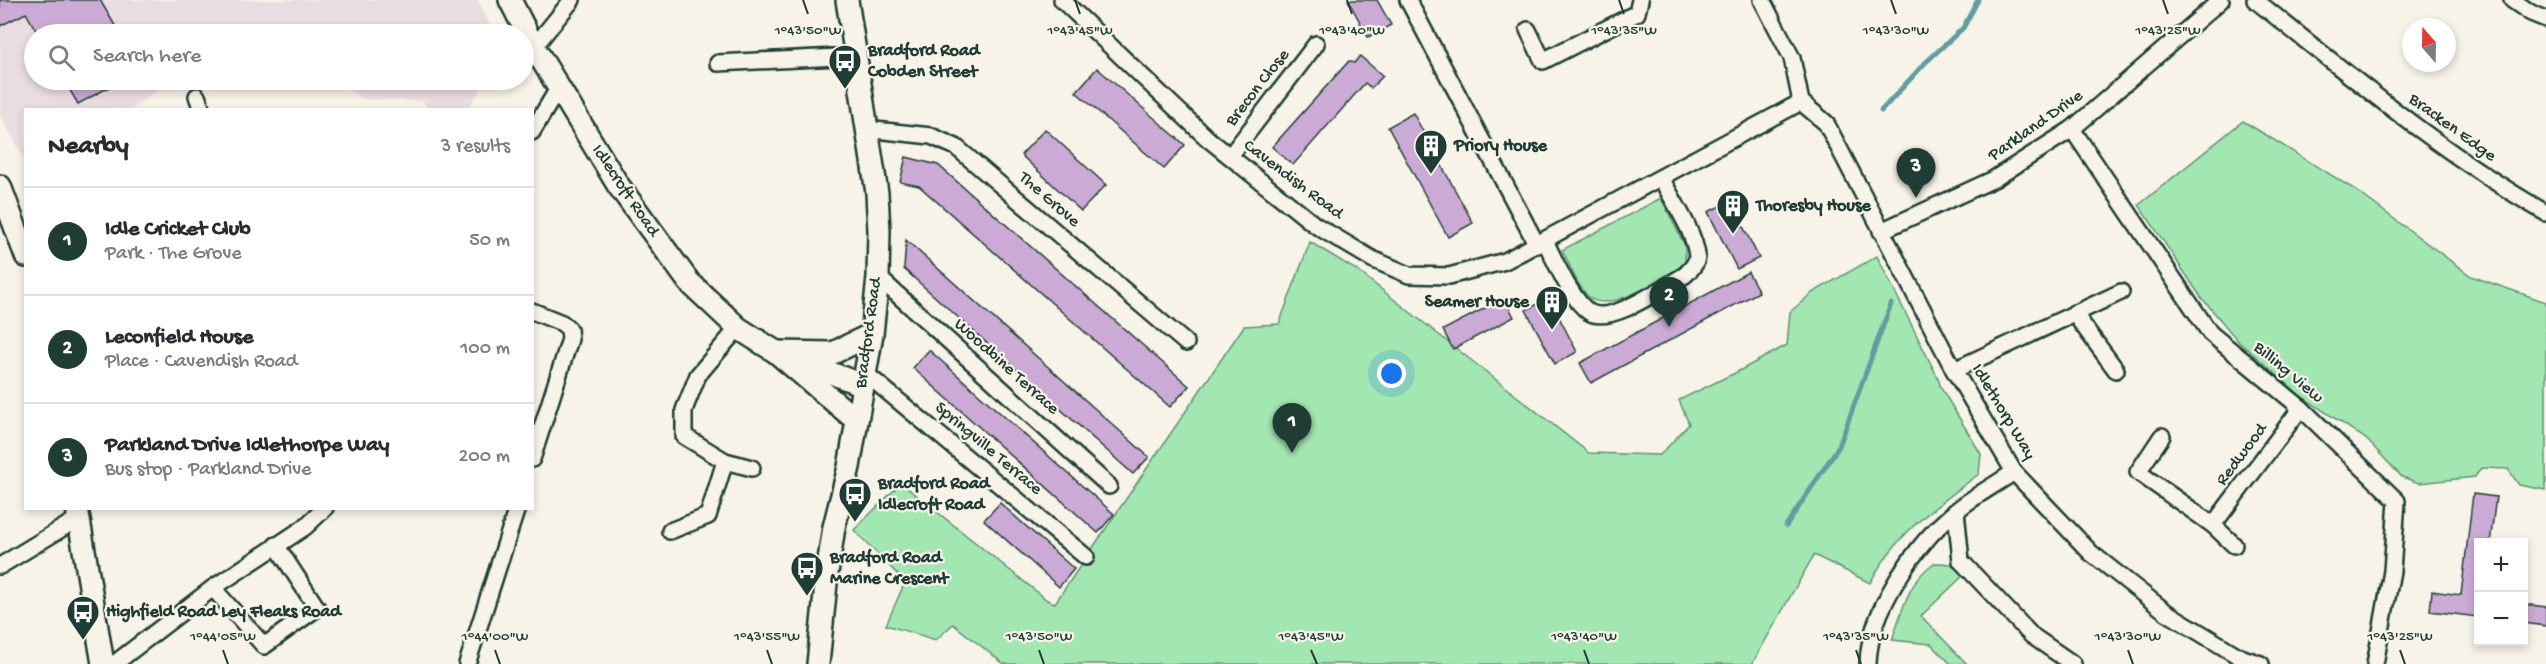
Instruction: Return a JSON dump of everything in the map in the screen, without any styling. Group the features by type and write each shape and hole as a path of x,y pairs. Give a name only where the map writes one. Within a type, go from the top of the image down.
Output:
{"street":[{"name":"Idlecroft Road","path":"510,0 522,24"},
{"path":"534,47 572,0"},
{"name":"Bradford Road","path":"818,664 827,573 872,334 878,277 877,192 847,0"},
{"name":"Cavendish Road","path":"1062,0 1207,138 1315,225 1372,259 1409,275 1449,276 1505,261 1801,102"},
{"path":"1408,0 1541,243 1578,301 1589,312 1600,316 1618,312 1685,275 1694,267 1697,257 1691,237 1661,178"},
{"path":"1528,30 1542,61 1637,13 1640,0"},
{"path":"1762,0 1792,58 1801,102"},
{"name":"Parkland Drive","path":"1881,231 1994,179 2072,129 2221,0"},
{"name":"Bracken Edge","path":"2255,0 2433,140 2494,183 2546,213"},
{"path":"2512,0 2531,13 2546,19"},
{"name":"Brecon Close","path":"1230,156 1316,44"},
{"name":"Idlecroft Road","path":"534,47 618,185 689,282 738,328 776,352 856,422"},
{"path":"718,63 857,56"},
{"path":"534,129 559,87"},
{"name":"Idlethorp Way","path":"1801,102 1826,123 1954,370 2014,472 2091,553 2166,612 2231,651 2261,664"},
{"name":"The Grove","path":"866,129 931,136 956,147 1186,343"},
{"name":"Billing View","path":"2072,129 2210,333 2301,408 2397,501 2392,571 2375,664"},
{"path":"0,186 24,251"},
{"name":"Woodbine Terrace","path":"878,277 1109,486"},
{"path":"1954,370 2121,292"},
{"path":"534,312 562,323 569,329 570,339 534,453"},
{"path":"2074,313 2116,370"},
{"path":"738,328 698,375 684,410 684,436 725,461 752,468"},
{"path":"776,352 833,353 872,334"},
{"name":"Idlecroft Road","path":"776,352 863,379"},
{"name":"Springville Terrace","path":"863,379 1086,557"},
{"name":"Redwood","path":"2213,525 2301,408"},
{"path":"2162,436 2138,472 2213,525 2234,544"},
{"path":"670,531 708,516 725,461"},
{"path":"1869,664 1869,651 1881,609 1919,549 1956,511 2014,472"},
{"path":"114,664 213,588 305,527 323,510"},
{"path":"467,664 516,510"},
{"path":"1956,511 1961,561 2031,635 2073,664"},
{"path":"0,566 78,513 103,664"},
{"path":"213,588 264,646 317,609 276,545"}],"shaded area":[{"path":"0,0 478,0 489,24 24,24 24,90 157,90 132,108 24,108 24,157 0,115"},
{"path":"348,90 480,90 468,108 428,108 423,101 363,99"}],"green space":[{"path":"2243,121 2354,189 2471,276 2546,302 2546,490 2519,485 2508,469 2481,468 2475,477 2419,483 2402,477 2366,439 2301,396 2239,342 2201,297 2139,205"},
{"path":"1661,198 1685,246 1685,263 1653,284 1624,297 1599,302 1590,298 1578,282 1562,250"},
{"path":"1310,242 1358,271 1589,453 1660,455 1689,424 1679,400 1787,345 1790,312 1812,293 1877,256 1941,388 1981,454 1979,474 1932,510 1905,535 1892,549 1870,583 1814,555 1752,664 1004,664 953,624 936,640 886,625 905,582 854,530 901,483 1047,600 1055,603 1244,326 1279,324"},
{"path":"1934,563 1951,564 1965,574 1921,616 1967,664 1951,664 1931,644 1892,640 1912,588 1925,570"}],"building":[{"path":"0,0 100,0 114,24 32,24 26,13 0,26"},
{"path":"1348,0 1377,0 1391,25 1368,37"},
{"path":"1360,56 1383,76 1371,88 1365,83 1293,165 1272,147 1349,61 1354,63"},
{"path":"1097,68 1185,145 1164,169 1076,92"},
{"path":"70,90 104,90 78,104"},
{"name":"Priory House","path":"1413,113 1473,223 1448,237 1388,127"},
{"path":"1045,129 1106,185 1081,211 1021,155"},
{"path":"906,157 938,165 1189,386 1170,407 919,186 900,182"},
{"name":"Thoresby House","path":"1730,201 1759,258 1737,269 1708,212"},
{"path":"906,240 1149,457 1133,474 904,269"},
{"path":"1748,272 1759,292 1591,383 1580,363"},
{"path":"1504,298 1514,317 1453,349 1443,330"},
{"name":"Seamer House","path":"1549,298 1577,352 1555,364 1526,310"},
{"path":"929,350 1114,514 1098,533 913,368"},
{"path":"2473,494 2496,497 2491,538 2474,538 2474,616 2430,611 2432,591 2461,595"},
{"path":"1000,503 1074,569 1059,587 984,520"},
{"path":"2528,605 2546,607 2546,626 2528,624"}],"waterway":[{"path":"1881,111 1924,64 1963,28 1978,0"},
{"path":"1786,526 1839,446 1891,304"}],"place":[{"name":"Bradford Road Cobden Street","path":"845,90"},
{"name":"Priory House","path":"1431,175"},
{"name":"Parkland Drive Idlethorpe Way","path":"1916,198"},
{"name":"Thoresby House","path":"1733,235"},
{"name":"Leconfield House","path":"1669,327"},
{"name":"Seamer House","path":"1552,331"},
{"name":"Idle Cricket Club","path":"1292,453"},
{"name":"Bradford Road Idlecroft Road","path":"855,523"},
{"name":"Bradford Road Marine Crescent","path":"807,597"},
{"name":"Highfield Road Ley Fleaks Road","path":"83,641"}]}
